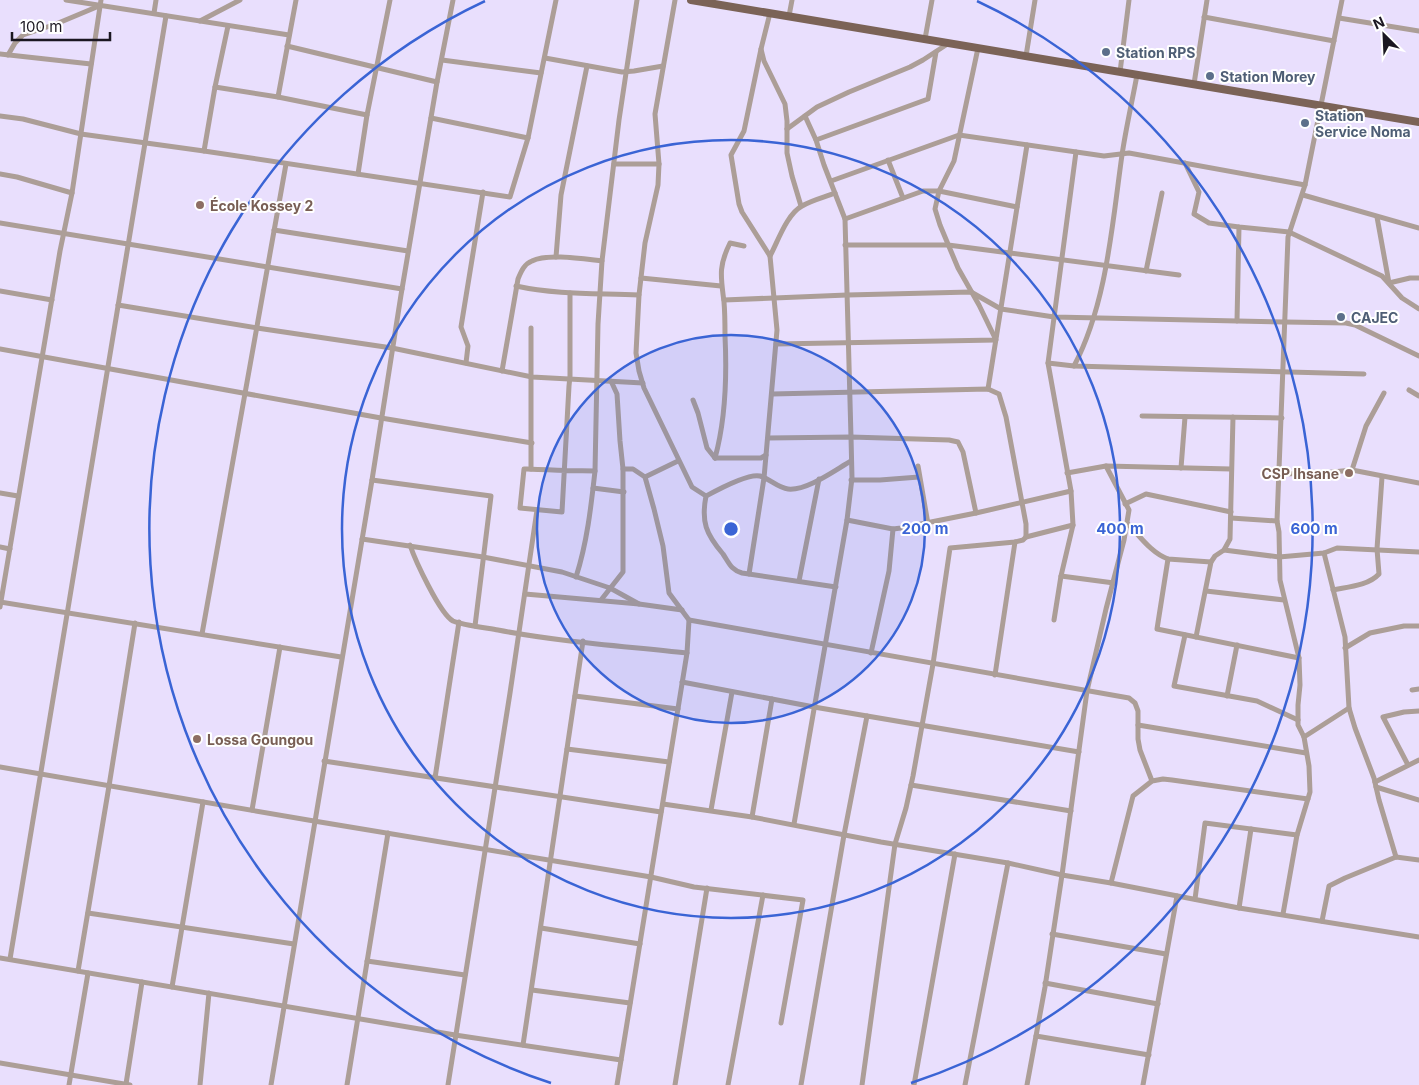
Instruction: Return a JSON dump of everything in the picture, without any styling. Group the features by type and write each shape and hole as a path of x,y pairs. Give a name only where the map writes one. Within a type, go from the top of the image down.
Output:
{"main road":[{"path":"691,0 1419,122"}],"street":[{"path":"66,0 100,3 166,16 289,35"},
{"path":"154,13 156,0"},
{"path":"200,21 240,0"},
{"path":"278,97 296,0"},
{"path":"358,174 367,115 390,0"},
{"path":"271,1085 408,252 453,0"},
{"path":"0,116 23,119 81,134 510,197 528,138 556,0"},
{"path":"576,577 584,552 595,471 596,381 602,261 625,72 637,0"},
{"path":"675,0 655,114 659,164 658,185 641,278 636,353 643,383 678,461 692,487 706,496"},
{"path":"789,16 792,0"},
{"path":"925,40 932,0"},
{"path":"1026,56 1035,0"},
{"path":"1120,72 1129,0"},
{"path":"1194,84 1207,0"},
{"path":"1283,914 1297,835 1310,792 1309,766 1304,737 1298,725 1299,658 1284,600 1278,557 1279,532 1277,521 1288,237 1303,195 1342,0"},
{"path":"8,55 15,43 23,35 56,24 100,3"},
{"path":"100,3 72,193 0,603 341,657"},
{"path":"749,574 764,478 777,330 770,256 742,212 731,156 744,131 770,13"},
{"path":"10,959 166,16"},
{"path":"1204,17 1334,41"},
{"path":"1338,18 1419,31"},
{"path":"204,151 228,26"},
{"path":"787,129 817,107 910,66 949,43"},
{"path":"287,46 437,82"},
{"path":"978,48 954,161 939,191 935,209 958,268 996,340"},
{"path":"761,49 764,61 785,104 786,152 802,206"},
{"path":"816,140 928,99 936,52"},
{"path":"0,54 91,64"},
{"path":"545,58 625,72 663,66"},
{"path":"442,60 541,73"},
{"path":"556,257 561,195 587,66"},
{"path":"1074,366 1083,349 1094,318 1111,239 1122,153 1137,75"},
{"path":"215,87 278,97 367,115"},
{"path":"794,824 847,520 852,460 845,219 816,140 805,116"},
{"path":"432,118 528,138"},
{"path":"831,181 960,135 1104,156 1129,153 1305,185"},
{"path":"988,389 1027,145"},
{"path":"1054,620 1061,576 1073,524 1071,491 1048,363 1076,152"},
{"path":"888,160 903,198"},
{"path":"1185,163 1199,192 1194,214 1210,223 1289,232 1382,276 1402,298 1419,309"},
{"path":"202,634 286,164"},
{"path":"614,164 659,164"},
{"path":"0,174 72,193"},
{"path":"845,219 923,191 939,191 1017,207"},
{"path":"466,363 468,346 461,327 483,192"},
{"path":"1146,271 1162,192"},
{"path":"770,256 791,217 802,206 835,193"},
{"path":"1303,195 1419,228"},
{"path":"1378,217 1390,283"},
{"path":"0,223 402,289"},
{"path":"1237,321 1240,227"},
{"path":"274,230 408,252"},
{"path":"715,458 721,436 726,382 724,300 721,286 721,270 724,254 730,243 744,246"},
{"path":"846,245 948,245 1179,275"},
{"path":"502,371 516,286 522,269 530,261 541,257 602,261"},
{"path":"641,278 721,286"},
{"path":"1390,283 1410,278 1419,278"},
{"path":"516,286 538,291 639,294"},
{"path":"0,291 52,300"},
{"path":"724,300 972,292 1000,309 1054,317 1346,322 1419,356"},
{"path":"570,293 570,379 564,470 562,512 520,508 524,469 532,469 564,470 595,471"},
{"path":"118,305 392,348 532,377 643,383"},
{"path":"531,328 532,469"},
{"path":"776,344 996,340"},
{"path":"0,349 381,418 532,442"},
{"path":"1048,363 1074,366 1364,374"},
{"path":"601,600 622,572 623,469 617,394 611,382"},
{"path":"772,394 988,389 999,394 1006,417 1023,502 1026,537"},
{"path":"1409,390 1419,396"},
{"path":"1352,470 1366,426 1384,393"},
{"path":"692,400 698,413 707,448 715,458"},
{"path":"1142,416 1282,418"},
{"path":"1181,468 1185,417"},
{"path":"1196,637 1212,562 1224,550 1230,538 1233,417"},
{"path":"768,438 851,437 949,440 958,442 964,452 976,513"},
{"path":"715,458 761,458 766,455"},
{"path":"706,496 726,485 751,476 760,476 789,490 806,486 852,460"},
{"path":"645,477 678,461"},
{"path":"918,466 928,524"},
{"path":"1067,474 1106,466 1231,469"},
{"path":"1027,1085 1046,983 1087,690 1106,609 1114,584 1129,510 1106,466"},
{"path":"617,1085 687,653 689,620 669,593 663,546 645,477 633,469 623,469"},
{"path":"1279,474 1352,470 1419,483"},
{"path":"1333,590 1368,582 1379,574 1377,549 1382,477"},
{"path":"851,480 920,478"},
{"path":"799,581 819,479"},
{"path":"372,480 490,496 475,626"},
{"path":"593,488 624,492"},
{"path":"847,520 893,529 928,524 1071,491"},
{"path":"0,493 18,496"},
{"path":"1126,504 1146,494 1231,512"},
{"path":"706,496 704,518 712,542 735,571 836,587"},
{"path":"448,1085 530,566 537,510"},
{"path":"1231,518 1277,521"},
{"path":"1127,523 1162,557 1212,562"},
{"path":"862,1085 895,844 911,785 933,664 950,548 1015,542 1026,537 1073,524"},
{"path":"871,653 889,571 893,529"},
{"path":"362,539 483,557 562,572 610,588 639,604"},
{"path":"995,675 1015,542"},
{"path":"410,545 416,561 441,607 452,621 518,634 687,653"},
{"path":"0,547 10,549"},
{"path":"1224,550 1278,557 1324,553 1337,548 1419,552"},
{"path":"1324,553 1345,637 1349,708 1376,785 1378,800 1396,857"},
{"path":"1168,559 1157,629 1299,658"},
{"path":"1061,576 1114,584"},
{"path":"1206,591 1284,600"},
{"path":"525,594 601,600 682,610"},
{"path":"689,620 1129,698 1136,703 1140,750 1152,781"},
{"path":"435,778 460,622"},
{"path":"78,971 135,624"},
{"path":"1345,648 1370,634 1404,626 1419,626"},
{"path":"1185,635 1174,686 1257,701 1298,720"},
{"path":"523,1046 583,642"},
{"path":"1227,696 1237,645"},
{"path":"252,810 280,647"},
{"path":"682,682 814,707 1079,752"},
{"path":"1412,690 1419,689"},
{"path":"711,810 732,692"},
{"path":"575,696 678,709"},
{"path":"752,817 772,699"},
{"path":"1304,737 1349,708"},
{"path":"1408,765 1383,717 1419,711"},
{"path":"801,1085 844,835 867,716"},
{"path":"1138,725 1306,753"},
{"path":"567,749 669,762"},
{"path":"1376,785 1419,760"},
{"path":"324,761 661,812"},
{"path":"0,767 651,877 694,887 803,900 782,1023"},
{"path":"1111,883 1133,796 1152,781 1172,780 1308,799"},
{"path":"911,785 1071,811"},
{"path":"1376,785 1419,800"},
{"path":"172,987 204,802"},
{"path":"663,804 794,824 844,835 1008,863 1062,876 1111,883 1239,908 1419,937"},
{"path":"1195,899 1205,823 1297,835"},
{"path":"1239,908 1251,829"},
{"path":"347,1085 388,833"},
{"path":"914,1085 955,854"},
{"path":"1322,921 1329,886 1396,857 1419,860"},
{"path":"965,1085 1008,863"},
{"path":"675,1085 707,888"},
{"path":"728,1085 763,895"},
{"path":"1143,1085 1177,896"},
{"path":"88,914 294,944"},
{"path":"541,928 640,944"},
{"path":"1052,934 1166,954"},
{"path":"0,958 456,1035 621,1060"},
{"path":"367,960 465,976"},
{"path":"69,1085 88,973"},
{"path":"0,1063 128,1085 142,982"},
{"path":"1046,983 1158,1004"},
{"path":"532,990 630,1003"},
{"path":"200,1085 209,993"},
{"path":"1036,1036 1148,1055"}],"place":[{"name":"Station RPS","path":"1106,52"},
{"name":"Station Morey","path":"1210,76"},
{"name":"Station Service Noma","path":"1305,123"},
{"name":"École Kossey 2","path":"200,205"},
{"name":"CAJEC","path":"1341,317"},
{"name":"CSP Ihsane","path":"1349,473"},
{"name":"Lossa Goungou","path":"197,739"}]}
